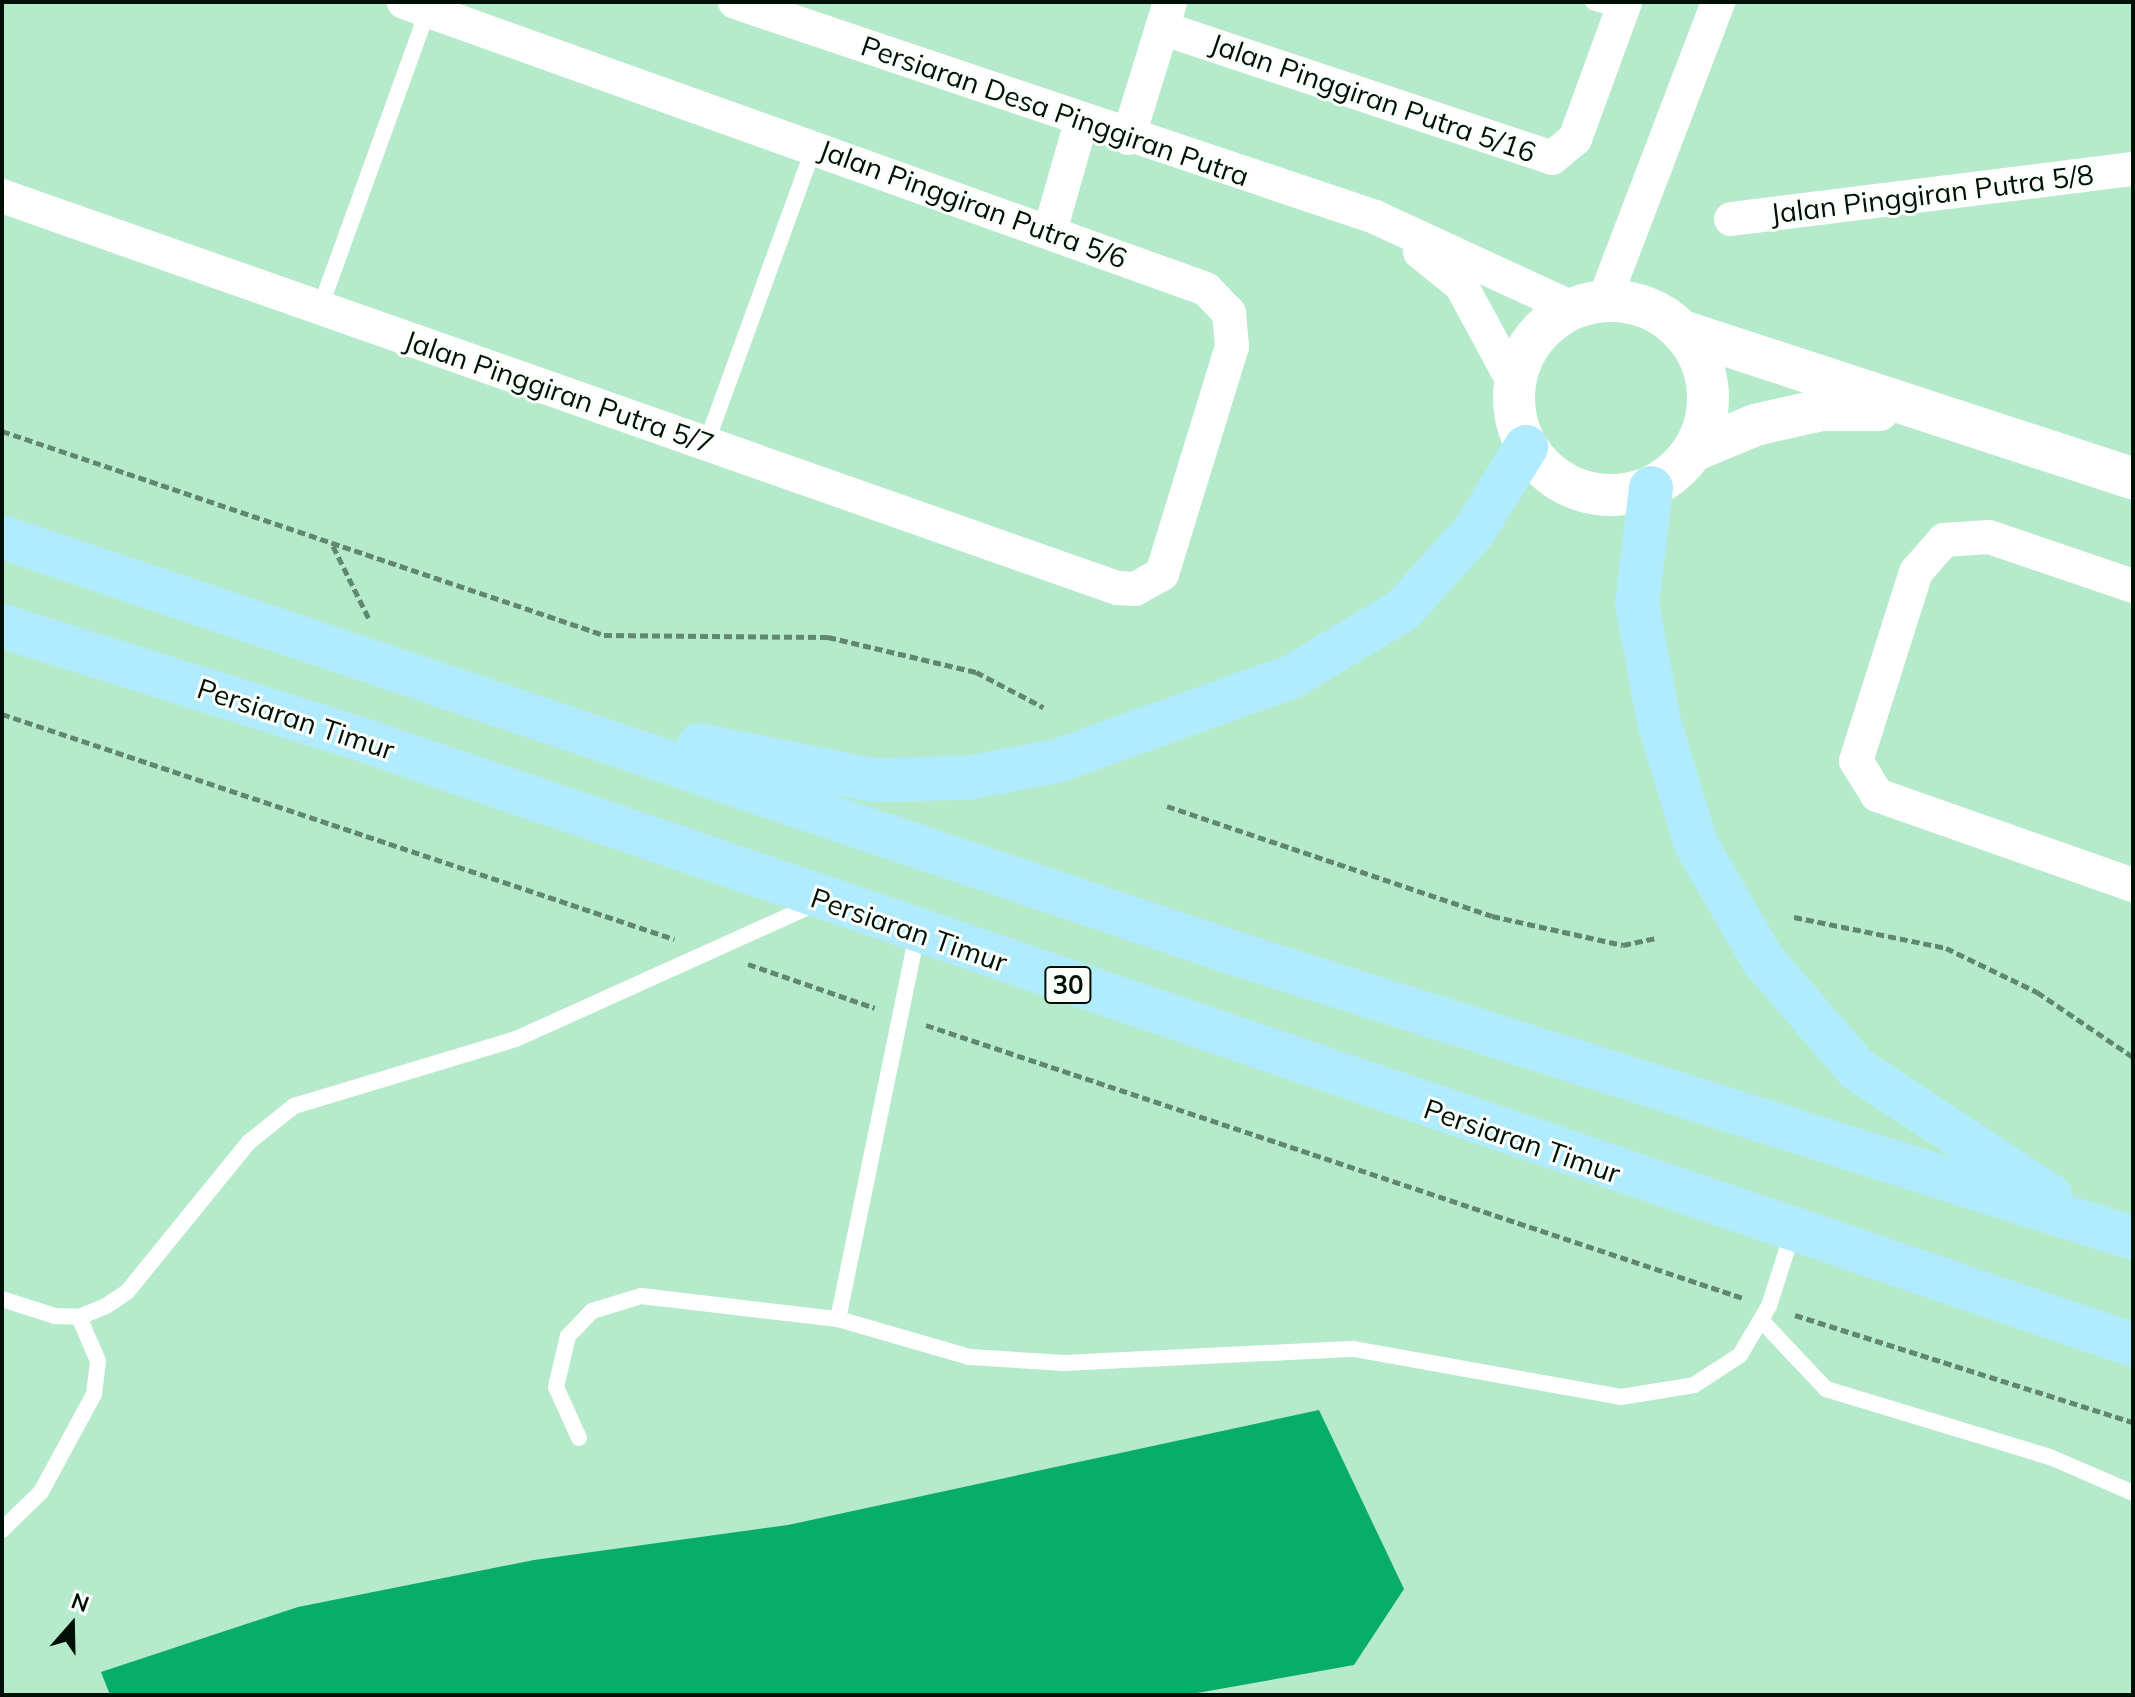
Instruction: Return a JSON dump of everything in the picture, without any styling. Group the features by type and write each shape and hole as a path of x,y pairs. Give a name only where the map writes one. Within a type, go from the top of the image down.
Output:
{"main road":[{"path":"532,712 872,780 966,778 1057,761 1293,676 1403,610 1474,531 1526,447"},
{"path":"1651,488 1637,604 1659,722 1696,844 1763,960 1857,1069 2114,1232"},
{"path":"2,537 532,712 1237,954 2114,1232"},
{"name":"Persiaran Timur","path":"2,626 369,742 1792,1234 2133,1345"}],"street":[{"name":"Persiaran Desa Pinggiran Putra","path":"735,2 1128,138 1375,217 1588,305"},
{"path":"1588,305 1718,2"},
{"name":"Jalan Pinggiran Putra 5/16","path":"1166,15 1552,158 1575,139 1613,5"},
{"name":"Jalan Pinggiran Putra 5/6","path":"416,6 1206,289 1234,328 1170,560 1150,582 1117,588"},
{"path":"1128,138 1166,15"},
{"path":"1050,231 1081,122"},
{"name":"Jalan Pinggiran Putra 5/8","path":"1731,219 2133,169"},
{"name":"Jalan Pinggiran Putra 5/7","path":"2,196 1117,588"},
{"name":"Persiaran Desa Pinggiran Putra","path":"1375,217 1461,285 1514,383"},
{"path":"1912,409 1821,410 1755,425 1695,450 1651,488 1623,496 1581,491 1544,469 1526,447 1514,416 1514,383 1544,326 1588,305 1633,303 1682,331 1912,409 2133,478"},
{"path":"1682,331 1709,388 1695,450"},
{"path":"2133,586 1989,537 1944,540 1916,572 1857,752 1864,780 1877,795 2133,885"}],"lane":[{"path":"320,308 416,6"},
{"path":"706,444 814,147"},
{"path":"2,1299 79,1317 127,1292 219,1175 294,1106 516,1039 822,901"},
{"path":"838,1319 917,933"},
{"path":"579,1438 556,1387 568,1336 592,1311 641,1296 838,1319 970,1357 1064,1363 1354,1349 1621,1397 1694,1385 1740,1355 1765,1313 1792,1234"},
{"path":"1765,1313 1826,1389 2050,1457 2133,1493"},
{"path":"2,1530 41,1492 94,1394 98,1361 79,1317"}],"path":[{"path":"2,431 604,635 842,640 976,672 1043,707"},
{"path":"332,545 393,666"},
{"path":"2,714 712,951 1765,1313 2133,1422"},
{"path":"1167,806 1492,916 1623,945 1655,938"},
{"path":"1794,917 1946,948 2037,992 2133,1057"}],"shaded area":[{"path":"1319,1410 1404,1589 1354,1665 1186,1695 110,1695 101,1672 298,1607 534,1560 788,1525"}]}
